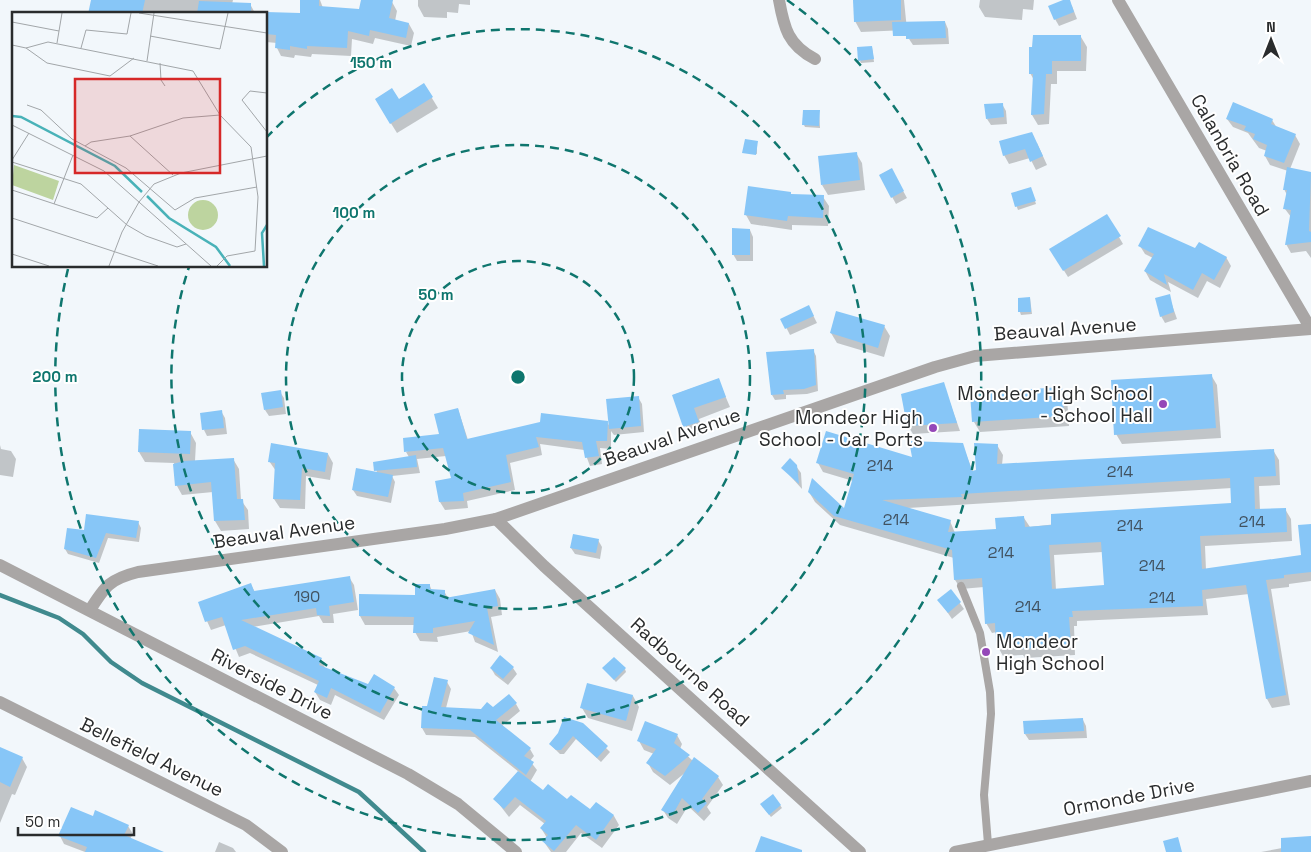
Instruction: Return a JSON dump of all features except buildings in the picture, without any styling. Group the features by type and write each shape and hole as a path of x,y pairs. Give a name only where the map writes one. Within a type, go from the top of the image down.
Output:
{"street":[{"path":"779,0 784,22 791,40 797,48 815,59"},
{"name":"Calanbria Road","path":"1118,0 1311,329"},
{"name":"Beauval Avenue","path":"90,610 108,584 115,579 138,572 435,530 496,519 935,367 975,356 1311,329"},
{"name":"Radbourne Road","path":"496,519 544,566 860,852"},
{"name":"Riverside Drive","path":"0,565 435,789 477,819 516,852"},
{"name":"Bellefield Avenue","path":"0,702 246,825 282,852"},
{"name":"Ormonde Drive","path":"955,852 1311,781"}],"lane":[{"path":"961,586 980,633 990,692 991,714 984,795 988,844"}],"waterway":[{"path":"0,595 59,618 83,634 111,662 142,683 359,792 424,852"}],"place":[{"name":"Mondeor High School - School Hall","path":"1163,404"},
{"name":"Mondeor High School - Car Ports","path":"933,428"},
{"name":"Mondeor High School","path":"986,652"}]}
